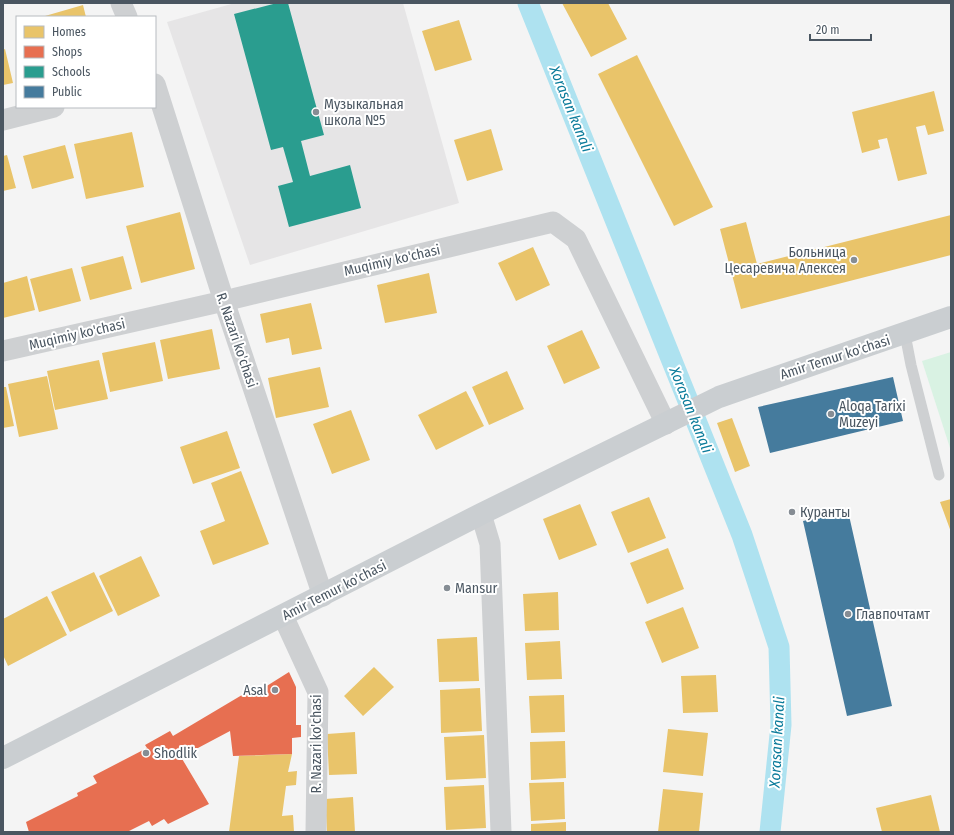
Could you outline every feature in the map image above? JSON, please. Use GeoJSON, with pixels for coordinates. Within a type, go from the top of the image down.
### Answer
{"type":"FeatureCollection","features":[{"type":"Feature","properties":{"kind":"main road","name":"Amir Temur ko'chasi"},"geometry":{"type":"LineString","coordinates":[[3,758],[481,514],[719,397],[951,318]]}},
{"type":"Feature","properties":{"kind":"street"},"geometry":{"type":"LineString","coordinates":[[121,3],[127,16]]}},
{"type":"Feature","properties":{"kind":"street","name":"R. Nazari ko'chasi"},"geometry":{"type":"LineString","coordinates":[[156,87],[224,301],[323,596]]}},
{"type":"Feature","properties":{"kind":"street"},"geometry":{"type":"LineString","coordinates":[[3,120],[50,108]]}},
{"type":"Feature","properties":{"kind":"street","name":"Muqimiy ko'chasi"},"geometry":{"type":"LineString","coordinates":[[3,351],[224,301],[553,222],[576,239],[666,424]]}},
{"type":"Feature","properties":{"kind":"street"},"geometry":{"type":"LineString","coordinates":[[481,514],[490,544],[501,832]]}},
{"type":"Feature","properties":{"kind":"street","name":"R. Nazari ko'chasi"},"geometry":{"type":"LineString","coordinates":[[283,616],[318,692],[316,832]]}},
{"type":"Feature","properties":{"kind":"lane"},"geometry":{"type":"LineString","coordinates":[[905,334],[911,365],[939,475]]}},
{"type":"Feature","properties":{"kind":"shaded area","name":"Музыкальная школа №5"},"geometry":{"type":"Polygon","coordinates":[[[235,3],[403,3],[459,203],[250,265],[167,22],[235,3]]]}},
{"type":"Feature","properties":{"kind":"green space"},"geometry":{"type":"Polygon","coordinates":[[[951,352],[951,451],[922,361],[951,352]]]}},
{"type":"Feature","properties":{"kind":"building: Homes"},"geometry":{"type":"Polygon","coordinates":[[[562,3],[608,3],[627,39],[591,57],[562,3]]]}},
{"type":"Feature","properties":{"kind":"building: Homes"},"geometry":{"type":"Polygon","coordinates":[[[83,5],[86,16],[45,16],[83,5]]]}},
{"type":"Feature","properties":{"kind":"building: Homes"},"geometry":{"type":"Polygon","coordinates":[[[459,20],[472,60],[435,71],[422,31],[459,20]]]}},
{"type":"Feature","properties":{"kind":"building: Homes"},"geometry":{"type":"Polygon","coordinates":[[[5,49],[13,83],[3,85],[3,50],[5,49]]]}},
{"type":"Feature","properties":{"kind":"building: Homes"},"geometry":{"type":"Polygon","coordinates":[[[637,55],[713,207],[674,226],[598,74],[637,55]]]}},
{"type":"Feature","properties":{"kind":"building: Homes"},"geometry":{"type":"Polygon","coordinates":[[[934,91],[944,131],[928,135],[925,125],[916,127],[927,174],[898,181],[887,138],[878,140],[880,148],[862,153],[852,112],[934,91]]]}},
{"type":"Feature","properties":{"kind":"building: Homes"},"geometry":{"type":"Polygon","coordinates":[[[491,129],[503,170],[467,181],[454,140],[491,129]]]}},
{"type":"Feature","properties":{"kind":"building: Homes"},"geometry":{"type":"Polygon","coordinates":[[[132,132],[144,187],[86,199],[74,144],[132,132]]]}},
{"type":"Feature","properties":{"kind":"building: Homes"},"geometry":{"type":"Polygon","coordinates":[[[65,145],[74,178],[32,189],[23,156],[65,145]]]}},
{"type":"Feature","properties":{"kind":"building: Homes"},"geometry":{"type":"Polygon","coordinates":[[[7,155],[16,188],[3,191],[3,156],[7,155]]]}},
{"type":"Feature","properties":{"kind":"building: Homes"},"geometry":{"type":"Polygon","coordinates":[[[180,212],[195,269],[141,283],[126,226],[180,212]]]}},
{"type":"Feature","properties":{"kind":"building: Homes","name":"Больница Цесаревича Алексея"},"geometry":{"type":"Polygon","coordinates":[[[951,215],[951,255],[741,309],[720,229],[746,222],[757,264],[951,215]]]}},
{"type":"Feature","properties":{"kind":"building: Homes"},"geometry":{"type":"Polygon","coordinates":[[[533,247],[550,285],[516,301],[498,263],[533,247]]]}},
{"type":"Feature","properties":{"kind":"building: Homes"},"geometry":{"type":"Polygon","coordinates":[[[123,256],[132,289],[90,300],[81,267],[123,256]]]}},
{"type":"Feature","properties":{"kind":"building: Homes"},"geometry":{"type":"Polygon","coordinates":[[[72,268],[81,301],[39,312],[30,279],[72,268]]]}},
{"type":"Feature","properties":{"kind":"building: Homes"},"geometry":{"type":"Polygon","coordinates":[[[429,273],[437,313],[385,323],[377,285],[429,273]]]}},
{"type":"Feature","properties":{"kind":"building: Homes"},"geometry":{"type":"Polygon","coordinates":[[[27,276],[35,310],[3,318],[3,283],[27,276]]]}},
{"type":"Feature","properties":{"kind":"building: Homes"},"geometry":{"type":"Polygon","coordinates":[[[311,303],[322,349],[292,355],[289,338],[266,343],[260,314],[311,303]]]}},
{"type":"Feature","properties":{"kind":"building: Homes"},"geometry":{"type":"Polygon","coordinates":[[[212,329],[220,369],[168,379],[160,340],[212,329]]]}},
{"type":"Feature","properties":{"kind":"building: Homes"},"geometry":{"type":"Polygon","coordinates":[[[582,330],[600,368],[564,384],[547,346],[582,330]]]}},
{"type":"Feature","properties":{"kind":"building: Homes"},"geometry":{"type":"Polygon","coordinates":[[[155,342],[163,381],[110,392],[102,353],[155,342]]]}},
{"type":"Feature","properties":{"kind":"building: Homes"},"geometry":{"type":"Polygon","coordinates":[[[99,360],[108,399],[55,410],[47,371],[99,360]]]}},
{"type":"Feature","properties":{"kind":"building: Homes"},"geometry":{"type":"Polygon","coordinates":[[[320,367],[329,407],[276,418],[268,378],[320,367]]]}},
{"type":"Feature","properties":{"kind":"building: Homes"},"geometry":{"type":"Polygon","coordinates":[[[507,371],[524,409],[489,425],[472,387],[507,371]]]}},
{"type":"Feature","properties":{"kind":"building: Homes"},"geometry":{"type":"Polygon","coordinates":[[[47,376],[58,429],[19,437],[8,384],[47,376]]]}},
{"type":"Feature","properties":{"kind":"building: Homes"},"geometry":{"type":"Polygon","coordinates":[[[3,387],[6,387],[14,426],[3,428],[3,387]]]}},
{"type":"Feature","properties":{"kind":"building: Homes"},"geometry":{"type":"Polygon","coordinates":[[[466,391],[484,426],[436,450],[418,415],[466,391]]]}},
{"type":"Feature","properties":{"kind":"building: Homes"},"geometry":{"type":"Polygon","coordinates":[[[351,410],[370,460],[332,474],[313,424],[351,410]]]}},
{"type":"Feature","properties":{"kind":"building: Homes"},"geometry":{"type":"Polygon","coordinates":[[[732,418],[750,466],[735,472],[717,423],[732,418]]]}},
{"type":"Feature","properties":{"kind":"building: Homes"},"geometry":{"type":"Polygon","coordinates":[[[227,431],[240,468],[193,484],[180,447],[227,431]]]}},
{"type":"Feature","properties":{"kind":"building: Homes"},"geometry":{"type":"Polygon","coordinates":[[[241,471],[269,544],[213,565],[200,531],[225,521],[211,483],[241,471]]]}},
{"type":"Feature","properties":{"kind":"building: Homes"},"geometry":{"type":"Polygon","coordinates":[[[649,497],[666,538],[628,553],[611,512],[649,497]]]}},
{"type":"Feature","properties":{"kind":"building: Homes"},"geometry":{"type":"Polygon","coordinates":[[[951,499],[951,532],[940,502],[951,499]]]}},
{"type":"Feature","properties":{"kind":"building: Homes"},"geometry":{"type":"Polygon","coordinates":[[[580,504],[597,545],[559,560],[543,519],[580,504]]]}},
{"type":"Feature","properties":{"kind":"building: Homes"},"geometry":{"type":"Polygon","coordinates":[[[668,548],[684,589],[647,604],[630,563],[668,548]]]}},
{"type":"Feature","properties":{"kind":"building: Homes"},"geometry":{"type":"Polygon","coordinates":[[[141,556],[160,596],[118,616],[99,576],[141,556]]]}},
{"type":"Feature","properties":{"kind":"building: Homes"},"geometry":{"type":"Polygon","coordinates":[[[94,572],[113,611],[70,632],[51,592],[94,572]]]}},
{"type":"Feature","properties":{"kind":"building: Homes"},"geometry":{"type":"Polygon","coordinates":[[[558,592],[559,630],[525,631],[523,594],[558,592]]]}},
{"type":"Feature","properties":{"kind":"building: Homes"},"geometry":{"type":"Polygon","coordinates":[[[47,596],[67,635],[8,666],[3,655],[3,619],[47,596]]]}},
{"type":"Feature","properties":{"kind":"building: Homes"},"geometry":{"type":"Polygon","coordinates":[[[683,607],[699,648],[662,663],[645,622],[683,607]]]}},
{"type":"Feature","properties":{"kind":"building: Homes"},"geometry":{"type":"Polygon","coordinates":[[[477,637],[479,681],[439,682],[437,639],[477,637]]]}},
{"type":"Feature","properties":{"kind":"building: Homes"},"geometry":{"type":"Polygon","coordinates":[[[560,641],[562,679],[527,680],[525,643],[560,641]]]}},
{"type":"Feature","properties":{"kind":"building: Homes"},"geometry":{"type":"Polygon","coordinates":[[[374,667],[394,687],[363,716],[344,696],[374,667]]]}},
{"type":"Feature","properties":{"kind":"building: Homes"},"geometry":{"type":"Polygon","coordinates":[[[716,675],[718,712],[683,713],[681,676],[716,675]]]}},
{"type":"Feature","properties":{"kind":"building: Homes"},"geometry":{"type":"Polygon","coordinates":[[[480,688],[482,731],[441,733],[440,690],[480,688]]]}},
{"type":"Feature","properties":{"kind":"building: Homes"},"geometry":{"type":"Polygon","coordinates":[[[564,695],[565,732],[531,733],[529,696],[564,695]]]}},
{"type":"Feature","properties":{"kind":"building: Homes"},"geometry":{"type":"Polygon","coordinates":[[[668,729],[708,733],[703,776],[663,772],[668,729]]]}},
{"type":"Feature","properties":{"kind":"building: Homes"},"geometry":{"type":"Polygon","coordinates":[[[355,732],[357,774],[329,775],[327,734],[355,732]]]}},
{"type":"Feature","properties":{"kind":"building: Homes"},"geometry":{"type":"Polygon","coordinates":[[[484,735],[486,778],[446,780],[444,737],[484,735]]]}},
{"type":"Feature","properties":{"kind":"building: Homes"},"geometry":{"type":"Polygon","coordinates":[[[565,741],[566,778],[531,780],[530,742],[565,741]]]}},
{"type":"Feature","properties":{"kind":"building: Homes"},"geometry":{"type":"Polygon","coordinates":[[[292,754],[288,772],[297,771],[296,785],[286,786],[282,816],[293,815],[294,832],[229,832],[239,756],[292,754]]]}},
{"type":"Feature","properties":{"kind":"building: Homes"},"geometry":{"type":"Polygon","coordinates":[[[564,782],[565,819],[531,821],[529,783],[564,782]]]}},
{"type":"Feature","properties":{"kind":"building: Homes"},"geometry":{"type":"Polygon","coordinates":[[[484,785],[486,828],[446,830],[444,787],[484,785]]]}},
{"type":"Feature","properties":{"kind":"building: Homes"},"geometry":{"type":"Polygon","coordinates":[[[663,789],[703,793],[699,832],[658,832],[663,789]]]}},
{"type":"Feature","properties":{"kind":"building: Homes"},"geometry":{"type":"Polygon","coordinates":[[[931,795],[940,832],[882,832],[876,808],[931,795]]]}},
{"type":"Feature","properties":{"kind":"building: Homes"},"geometry":{"type":"Polygon","coordinates":[[[353,797],[355,832],[327,832],[325,799],[353,797]]]}},
{"type":"Feature","properties":{"kind":"building: Homes"},"geometry":{"type":"Polygon","coordinates":[[[566,822],[566,832],[531,832],[531,824],[566,822]]]}},
{"type":"Feature","properties":{"kind":"building: Shops"},"geometry":{"type":"Polygon","coordinates":[[[289,672],[296,687],[296,725],[301,725],[301,737],[292,738],[292,754],[233,756],[230,731],[181,757],[209,804],[168,824],[164,819],[152,826],[149,821],[127,832],[29,832],[26,822],[78,796],[77,793],[97,783],[93,776],[147,748],[145,745],[170,731],[173,736],[247,692],[249,697],[289,672]]]}},
{"type":"Feature","properties":{"kind":"building: Schools"},"geometry":{"type":"Polygon","coordinates":[[[277,3],[288,3],[324,135],[301,141],[310,176],[350,165],[361,208],[289,227],[278,186],[293,182],[283,147],[271,150],[234,14],[277,3]]]}},
{"type":"Feature","properties":{"kind":"building: Public","name":"Aloqa Tarixi Muzeyi"},"geometry":{"type":"Polygon","coordinates":[[[893,377],[903,421],[770,453],[758,407],[893,377]]]}},
{"type":"Feature","properties":{"kind":"building: Public","name":"Главпочтамт"},"geometry":{"type":"Polygon","coordinates":[[[848,511],[892,706],[847,716],[803,521],[848,511]]]}},
{"type":"Feature","properties":{"kind":"waterway","name":"Xorasan kanali"},"geometry":{"type":"LineString","coordinates":[[528,3],[742,535],[779,647],[781,725],[770,832]]}},
{"type":"Feature","properties":{"kind":"place","name":"Музыкальная школа №5"},"geometry":{"type":"Point","coordinates":[316,112]}},
{"type":"Feature","properties":{"kind":"place","name":"Больница Цесаревича Алексея"},"geometry":{"type":"Point","coordinates":[854,260]}},
{"type":"Feature","properties":{"kind":"place","name":"Aloqa Tarixi Muzeyi"},"geometry":{"type":"Point","coordinates":[831,414]}},
{"type":"Feature","properties":{"kind":"place","name":"Куранты"},"geometry":{"type":"Point","coordinates":[792,512]}},
{"type":"Feature","properties":{"kind":"place","name":"Mansur"},"geometry":{"type":"Point","coordinates":[447,588]}},
{"type":"Feature","properties":{"kind":"place","name":"Главпочтамт"},"geometry":{"type":"Point","coordinates":[848,614]}},
{"type":"Feature","properties":{"kind":"place","name":"Asal"},"geometry":{"type":"Point","coordinates":[275,690]}},
{"type":"Feature","properties":{"kind":"place","name":"Shodlik"},"geometry":{"type":"Point","coordinates":[146,753]}}]}
